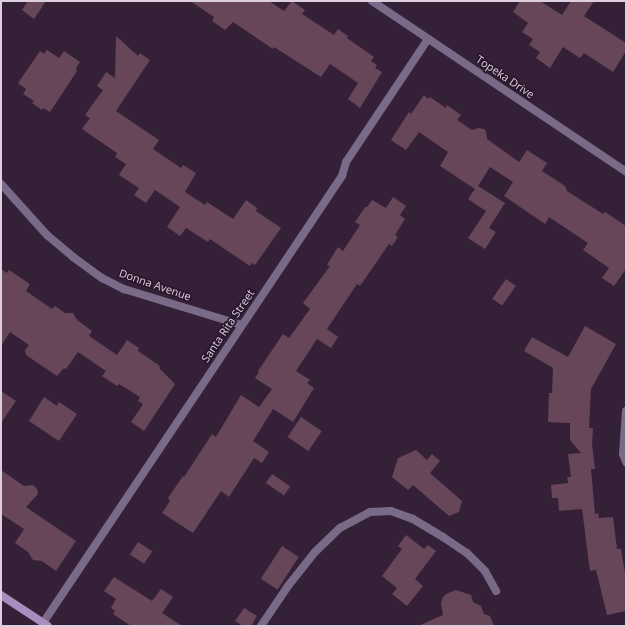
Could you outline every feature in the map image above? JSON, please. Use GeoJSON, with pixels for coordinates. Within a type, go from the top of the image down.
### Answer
{"type":"FeatureCollection","features":[{"type":"Feature","properties":{"kind":"main road"},"geometry":{"type":"LineString","coordinates":[[1,595],[45,624]]}},
{"type":"Feature","properties":{"kind":"street","name":"Topeka Drive"},"geometry":{"type":"LineString","coordinates":[[372,1],[626,172]]}},
{"type":"Feature","properties":{"kind":"street","name":"Santa Rita Street"},"geometry":{"type":"LineString","coordinates":[[45,624],[342,176],[346,162],[428,39]]}},
{"type":"Feature","properties":{"kind":"street","name":"Donna Avenue"},"geometry":{"type":"LineString","coordinates":[[1,184],[47,235],[73,257],[102,278],[124,289],[242,325]]}},
{"type":"Feature","properties":{"kind":"street"},"geometry":{"type":"LineString","coordinates":[[626,411],[623,454],[626,462]]}},
{"type":"Feature","properties":{"kind":"street"},"geometry":{"type":"LineString","coordinates":[[261,626],[288,586],[315,552],[340,528],[370,512],[391,511],[412,519],[443,537],[467,553],[485,571],[496,591]]}},
{"type":"Feature","properties":{"kind":"building"},"geometry":{"type":"Polygon","coordinates":[[[28,1],[46,1],[34,19],[22,10],[28,1]]]}},
{"type":"Feature","properties":{"kind":"building"},"geometry":{"type":"Polygon","coordinates":[[[190,1],[269,1],[284,11],[292,1],[305,10],[302,14],[334,35],[338,29],[348,36],[347,38],[374,57],[371,61],[377,65],[375,68],[382,72],[360,108],[348,99],[358,83],[330,64],[321,77],[274,47],[273,49],[233,22],[225,30],[212,21],[214,17],[190,1]]]}},
{"type":"Feature","properties":{"kind":"building"},"geometry":{"type":"Polygon","coordinates":[[[520,1],[540,1],[562,15],[571,1],[594,1],[584,16],[626,43],[626,51],[613,72],[584,53],[580,58],[563,47],[550,68],[536,58],[540,52],[529,45],[533,39],[522,32],[528,23],[513,12],[520,1]]]}},
{"type":"Feature","properties":{"kind":"building"},"geometry":{"type":"Polygon","coordinates":[[[116,36],[138,56],[140,53],[150,60],[116,111],[159,140],[153,149],[181,168],[183,165],[196,173],[185,192],[205,205],[207,202],[233,219],[246,200],[257,208],[256,211],[281,228],[255,265],[252,263],[250,266],[210,239],[208,242],[186,228],[180,236],[167,227],[180,207],[155,190],[146,203],[134,195],[139,188],[119,175],[126,164],[115,157],[117,153],[82,129],[90,118],[85,115],[103,90],[97,86],[106,72],[115,78],[116,36]]]}},
{"type":"Feature","properties":{"kind":"building"},"geometry":{"type":"Polygon","coordinates":[[[47,50],[59,58],[64,51],[80,62],[76,68],[77,71],[50,112],[43,108],[42,110],[32,103],[34,101],[23,94],[26,89],[18,83],[40,51],[44,54],[47,50]]]}},
{"type":"Feature","properties":{"kind":"building"},"geometry":{"type":"Polygon","coordinates":[[[424,95],[428,99],[430,97],[446,108],[447,105],[461,115],[457,120],[472,130],[479,128],[484,129],[486,131],[487,139],[519,162],[527,150],[547,163],[542,171],[565,186],[567,191],[603,214],[605,212],[626,226],[626,269],[614,286],[602,278],[609,268],[583,250],[588,243],[549,217],[545,224],[504,196],[513,182],[490,167],[478,186],[505,203],[489,228],[496,232],[485,249],[468,238],[486,211],[468,199],[475,189],[440,166],[448,152],[419,132],[406,150],[391,140],[409,112],[411,114],[424,95]]]}},
{"type":"Feature","properties":{"kind":"building"},"geometry":{"type":"Polygon","coordinates":[[[393,197],[406,206],[400,215],[405,219],[395,235],[398,237],[392,246],[389,244],[360,286],[357,284],[327,329],[338,337],[331,348],[317,339],[296,371],[310,380],[307,383],[314,388],[293,422],[273,409],[253,441],[269,452],[262,463],[254,458],[229,497],[221,491],[193,533],[162,513],[170,501],[168,498],[183,476],[184,477],[212,434],[216,437],[241,395],[259,407],[272,389],[255,378],[259,372],[258,371],[283,334],[289,338],[310,309],[303,303],[330,266],[327,265],[338,247],[343,251],[360,225],[355,222],[365,207],[367,207],[372,200],[386,208],[393,197]]]}},
{"type":"Feature","properties":{"kind":"building"},"geometry":{"type":"Polygon","coordinates":[[[1,269],[7,273],[9,270],[30,284],[26,291],[52,309],[55,306],[65,313],[73,313],[77,320],[92,331],[89,336],[117,355],[127,340],[139,348],[138,351],[160,366],[159,368],[175,384],[144,431],[131,422],[143,404],[138,401],[140,397],[119,384],[117,386],[102,376],[106,371],[78,352],[66,369],[64,368],[57,376],[26,355],[25,350],[29,345],[10,332],[1,346],[1,269]]]}},
{"type":"Feature","properties":{"kind":"building"},"geometry":{"type":"Polygon","coordinates":[[[506,279],[516,286],[502,306],[492,299],[506,279]]]}},
{"type":"Feature","properties":{"kind":"building"},"geometry":{"type":"Polygon","coordinates":[[[585,326],[616,344],[591,389],[589,428],[593,428],[592,444],[595,469],[591,469],[595,514],[598,513],[599,518],[613,517],[617,549],[621,549],[626,579],[626,611],[607,615],[596,570],[590,571],[582,509],[559,511],[558,498],[552,498],[551,485],[568,483],[567,477],[571,477],[568,454],[581,453],[570,440],[570,423],[548,422],[549,393],[552,393],[553,368],[524,351],[532,337],[568,357],[585,326]]]}},
{"type":"Feature","properties":{"kind":"building"},"geometry":{"type":"Polygon","coordinates":[[[1,391],[16,401],[1,423],[1,391]]]}},
{"type":"Feature","properties":{"kind":"building"},"geometry":{"type":"Polygon","coordinates":[[[44,397],[57,406],[59,402],[77,414],[59,441],[29,421],[44,397]]]}},
{"type":"Feature","properties":{"kind":"building"},"geometry":{"type":"Polygon","coordinates":[[[301,417],[322,431],[308,451],[288,437],[301,417]]]}},
{"type":"Feature","properties":{"kind":"building"},"geometry":{"type":"Polygon","coordinates":[[[416,450],[427,460],[432,454],[440,461],[430,473],[462,501],[459,512],[449,516],[413,485],[408,490],[392,477],[398,458],[416,450]]]}},
{"type":"Feature","properties":{"kind":"building"},"geometry":{"type":"Polygon","coordinates":[[[1,470],[24,486],[33,485],[37,489],[38,494],[26,507],[76,541],[56,571],[42,561],[33,560],[28,552],[15,543],[24,529],[1,514],[1,470]]]}},
{"type":"Feature","properties":{"kind":"building"},"geometry":{"type":"Polygon","coordinates":[[[272,474],[290,486],[284,495],[266,483],[272,474]]]}},
{"type":"Feature","properties":{"kind":"building"},"geometry":{"type":"Polygon","coordinates":[[[406,535],[424,549],[428,545],[436,551],[415,579],[423,586],[407,606],[392,594],[397,588],[382,576],[402,549],[398,546],[406,535]]]}},
{"type":"Feature","properties":{"kind":"building"},"geometry":{"type":"Polygon","coordinates":[[[138,542],[152,551],[144,564],[130,555],[138,542]]]}},
{"type":"Feature","properties":{"kind":"building"},"geometry":{"type":"Polygon","coordinates":[[[282,546],[299,557],[278,590],[261,579],[282,546]]]}},
{"type":"Feature","properties":{"kind":"building"},"geometry":{"type":"Polygon","coordinates":[[[114,577],[152,601],[161,589],[173,597],[162,613],[182,626],[131,626],[113,614],[115,611],[111,608],[116,599],[104,591],[114,577]]]}},
{"type":"Feature","properties":{"kind":"building"},"geometry":{"type":"Polygon","coordinates":[[[456,590],[471,595],[473,602],[481,606],[484,614],[490,616],[494,626],[418,626],[443,615],[441,603],[443,597],[446,594],[456,590]]]}},
{"type":"Feature","properties":{"kind":"building"},"geometry":{"type":"Polygon","coordinates":[[[244,608],[257,616],[251,626],[243,626],[235,621],[244,608]]]}}]}
